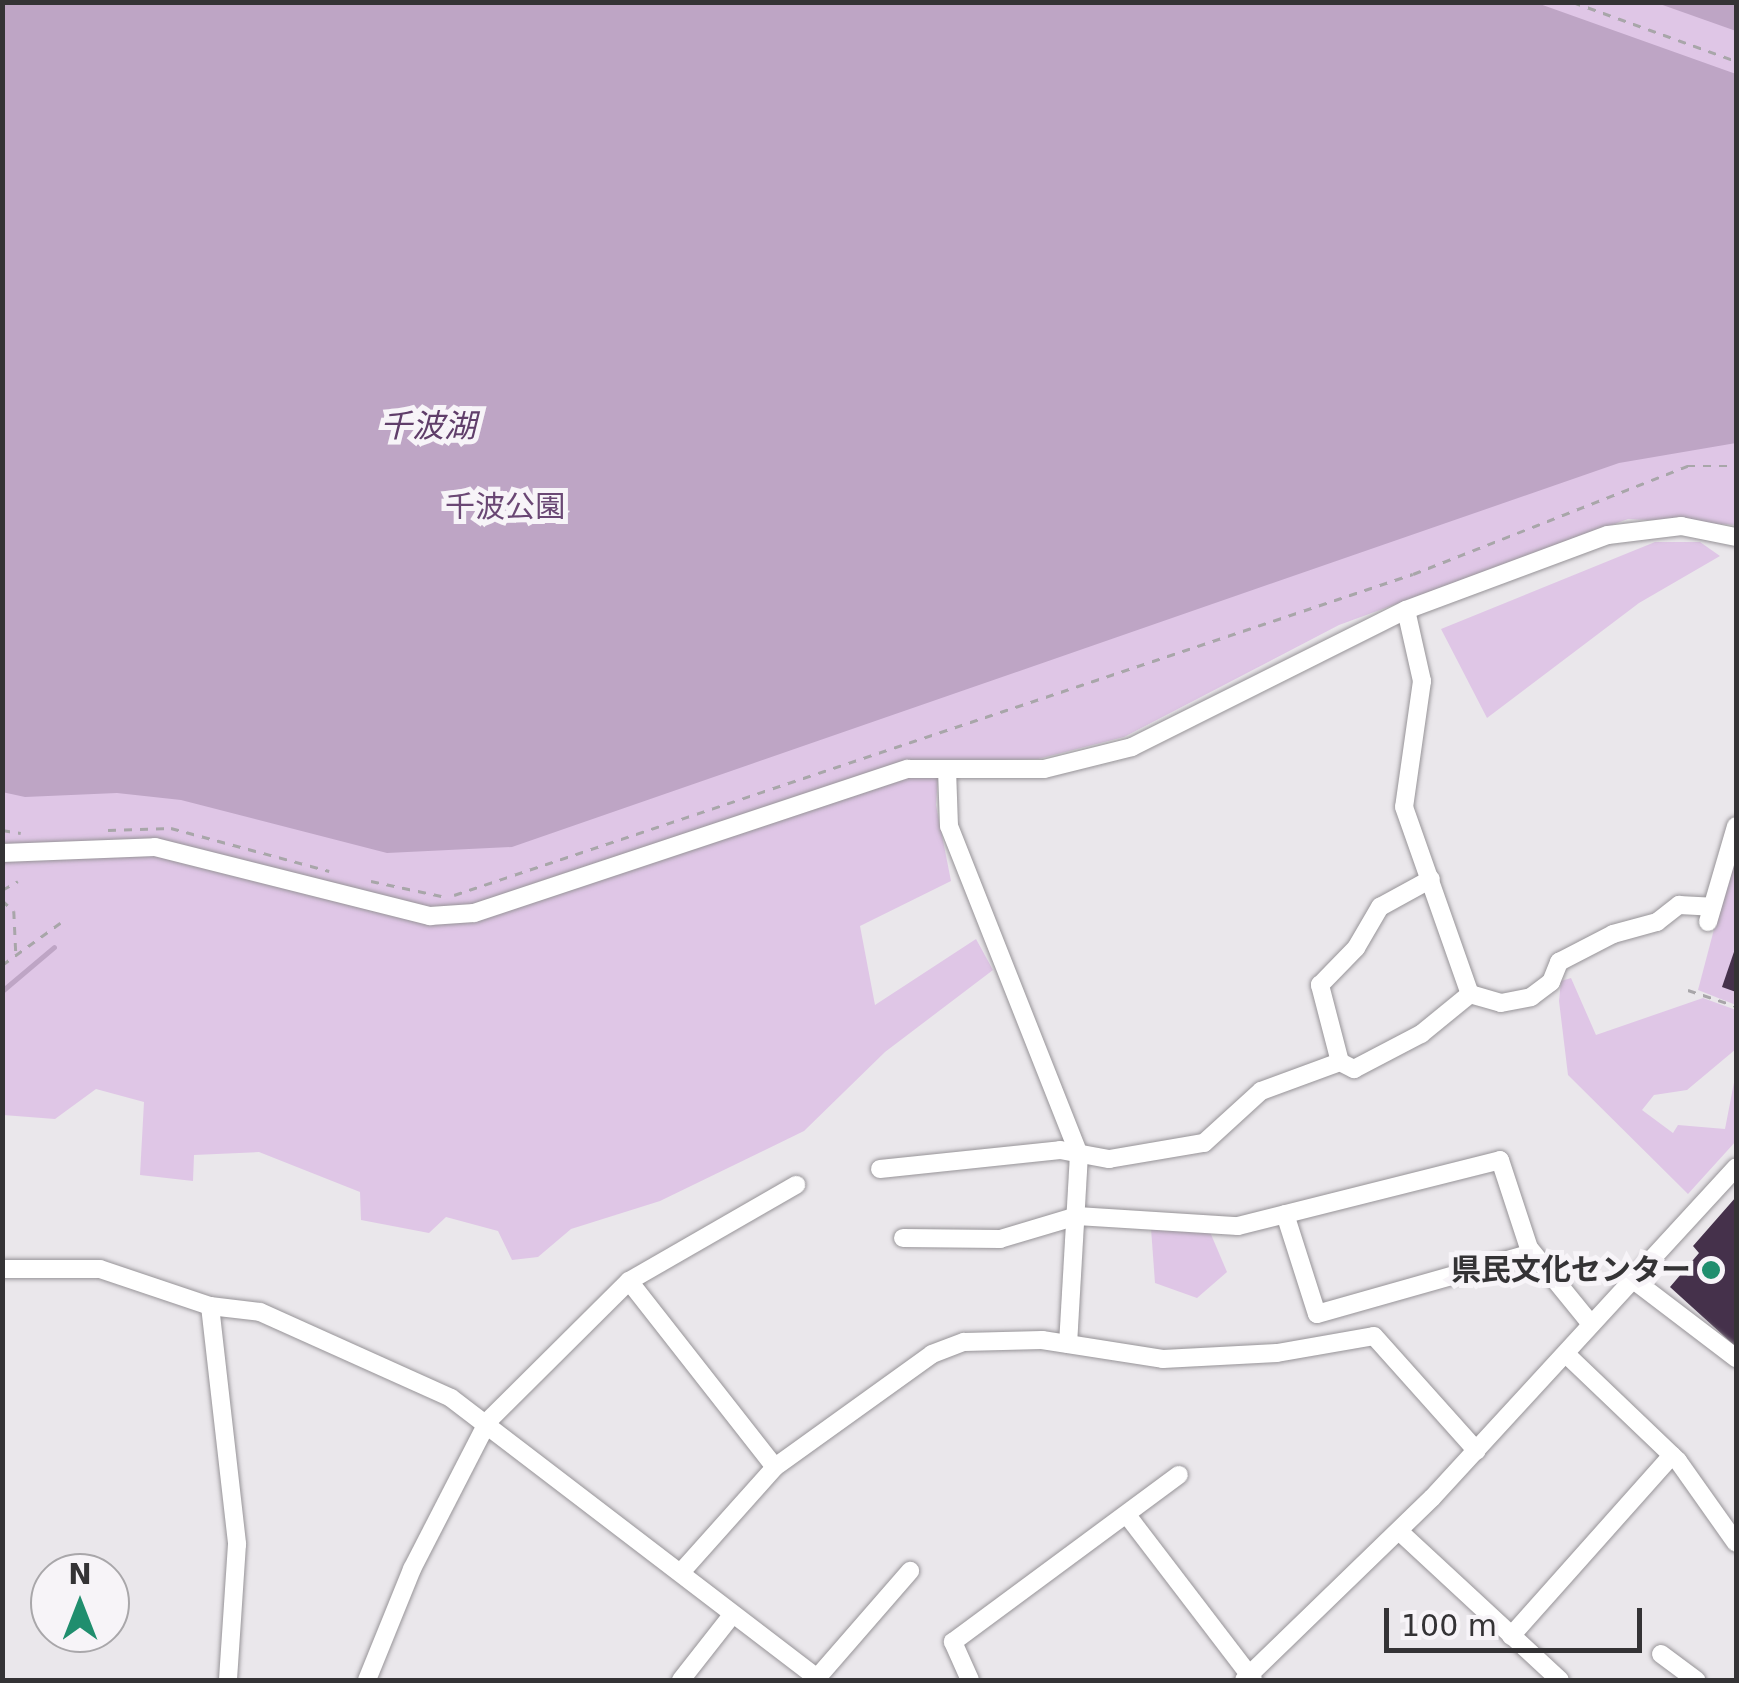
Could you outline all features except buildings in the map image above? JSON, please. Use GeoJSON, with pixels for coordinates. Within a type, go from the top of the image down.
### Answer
{"type":"FeatureCollection","features":[{"type":"Feature","properties":{"kind":"street"},"geometry":{"type":"LineString","coordinates":[[2,853],[155,847],[364,902],[455,916],[908,769],[1044,769],[1132,747],[1406,610],[1608,535],[1681,526],[1736,536]]}},
{"type":"Feature","properties":{"kind":"street"},"geometry":{"type":"LineString","coordinates":[[1406,610],[1422,681],[1404,807],[1470,994]]}},
{"type":"Feature","properties":{"kind":"street"},"geometry":{"type":"LineString","coordinates":[[947,770],[948,826],[1079,1154],[1068,1344]]}},
{"type":"Feature","properties":{"kind":"street"},"geometry":{"type":"LineString","coordinates":[[880,1169],[1079,1154],[1109,1159],[1204,1143],[1261,1090],[1340,1062],[1354,1069],[1421,1034],[1470,994],[1517,1002],[1551,982],[1559,962],[1613,934],[1657,922],[1679,904],[1710,915],[1736,826]]}},
{"type":"Feature","properties":{"kind":"street"},"geometry":{"type":"LineString","coordinates":[[1340,1062],[1320,985],[1356,948],[1380,907],[1430,879]]}},
{"type":"Feature","properties":{"kind":"street"},"geometry":{"type":"LineString","coordinates":[[904,1238],[1000,1238],[1077,1216],[1238,1226],[1500,1160],[1532,1253],[1592,1324]]}},
{"type":"Feature","properties":{"kind":"street"},"geometry":{"type":"LineString","coordinates":[[1127,1515],[1248,1679],[1400,1532],[1736,1168]]}},
{"type":"Feature","properties":{"kind":"street"},"geometry":{"type":"LineString","coordinates":[[367,1680],[412,1569],[488,1421],[629,1280],[796,1185]]}},
{"type":"Feature","properties":{"kind":"street"},"geometry":{"type":"LineString","coordinates":[[1285,1214],[1317,1314],[1532,1253]]}},
{"type":"Feature","properties":{"kind":"street"},"geometry":{"type":"LineString","coordinates":[[2,1269],[100,1269],[210,1306],[260,1312],[488,1421],[683,1570],[732,1615],[818,1680],[910,1572]]}},
{"type":"Feature","properties":{"kind":"street"},"geometry":{"type":"LineString","coordinates":[[1631,1278],[1736,1358]]}},
{"type":"Feature","properties":{"kind":"street"},"geometry":{"type":"LineString","coordinates":[[629,1280],[775,1468]]}},
{"type":"Feature","properties":{"kind":"street"},"geometry":{"type":"LineString","coordinates":[[210,1306],[236,1544],[228,1680]]}},
{"type":"Feature","properties":{"kind":"street"},"geometry":{"type":"LineString","coordinates":[[683,1570],[775,1468],[932,1354],[964,1342],[1068,1344],[1163,1359],[1277,1353],[1374,1336],[1476,1451]]}},
{"type":"Feature","properties":{"kind":"street"},"geometry":{"type":"LineString","coordinates":[[1566,1354],[1672,1455],[1736,1543]]}},
{"type":"Feature","properties":{"kind":"street"},"geometry":{"type":"LineString","coordinates":[[1511,1636],[1672,1455]]}},
{"type":"Feature","properties":{"kind":"street"},"geometry":{"type":"LineString","coordinates":[[970,1680],[953,1642],[1179,1475]]}},
{"type":"Feature","properties":{"kind":"street"},"geometry":{"type":"LineString","coordinates":[[1400,1532],[1560,1680]]}},
{"type":"Feature","properties":{"kind":"street"},"geometry":{"type":"LineString","coordinates":[[681,1680],[732,1615]]}},
{"type":"Feature","properties":{"kind":"street"},"geometry":{"type":"LineString","coordinates":[[1661,1654],[1696,1680]]}},
{"type":"Feature","properties":{"kind":"path"},"geometry":{"type":"LineString","coordinates":[[1573,2],[1736,60]]}},
{"type":"Feature","properties":{"kind":"path"},"geometry":{"type":"LineString","coordinates":[[358,879],[444,896],[472,893],[1414,574],[1687,466],[1736,466]]}},
{"type":"Feature","properties":{"kind":"path"},"geometry":{"type":"LineString","coordinates":[[92,832],[171,828],[339,874]]}},
{"type":"Feature","properties":{"kind":"path"},"geometry":{"type":"LineString","coordinates":[[2,830],[29,834]]}},
{"type":"Feature","properties":{"kind":"path"},"geometry":{"type":"LineString","coordinates":[[2,890],[18,881]]}},
{"type":"Feature","properties":{"kind":"path"},"geometry":{"type":"LineString","coordinates":[[2,900],[14,910],[16,955]]}},
{"type":"Feature","properties":{"kind":"path"},"geometry":{"type":"LineString","coordinates":[[2,965],[60,922]]}},
{"type":"Feature","properties":{"kind":"path"},"geometry":{"type":"LineString","coordinates":[[1688,990],[1736,1006]]}},
{"type":"Feature","properties":{"kind":"green space","name":"千波湖"},"geometry":{"type":"Polygon","coordinates":[[[2,3],[1736,3],[1736,525],[1628,519],[1339,625],[1124,737],[1038,759],[939,762],[936,805],[951,881],[860,926],[875,1005],[976,939],[993,970],[885,1052],[804,1131],[660,1201],[571,1229],[538,1257],[512,1260],[498,1231],[446,1217],[429,1233],[361,1220],[360,1192],[259,1152],[194,1155],[193,1181],[140,1175],[144,1102],[96,1089],[55,1119],[3,1115],[2,3]]]}},
{"type":"Feature","properties":{"kind":"green space"},"geometry":{"type":"Polygon","coordinates":[[[1655,542],[1700,542],[1720,556],[1639,603],[1487,718],[1441,629],[1655,542]]]}},
{"type":"Feature","properties":{"kind":"green space"},"geometry":{"type":"Polygon","coordinates":[[[1736,846],[1736,1005],[1698,990],[1736,846]]]}},
{"type":"Feature","properties":{"kind":"green space"},"geometry":{"type":"Polygon","coordinates":[[[1571,978],[1596,1035],[1703,998],[1736,1010],[1736,1049],[1687,1090],[1654,1095],[1642,1110],[1673,1133],[1678,1125],[1725,1129],[1736,1072],[1736,1141],[1688,1194],[1568,1075],[1559,1001],[1561,981],[1571,978]]]}},
{"type":"Feature","properties":{"kind":"green space"},"geometry":{"type":"Polygon","coordinates":[[[1151,1228],[1210,1232],[1227,1272],[1197,1298],[1155,1283],[1151,1228]]]}},
{"type":"Feature","properties":{"kind":"water","name":"千波湖"},"geometry":{"type":"Polygon","coordinates":[[[2,3],[1537,3],[1736,74],[1736,443],[1619,463],[512,847],[387,853],[181,800],[117,793],[25,797],[2,792],[2,3]]]}},
{"type":"Feature","properties":{"kind":"water"},"geometry":{"type":"Polygon","coordinates":[[[1657,3],[1736,3],[1736,31],[1657,3]]]}},
{"type":"Feature","properties":{"kind":"waterway"},"geometry":{"type":"LineString","coordinates":[[2,991],[54,947]]}},
{"type":"Feature","properties":{"kind":"place","name":"県民文化センター"},"geometry":{"type":"Point","coordinates":[1711,1270]}},
{"type":"Feature","properties":{"kind":"park label","name":"千波公園"},"geometry":{"type":"Point","coordinates":[505,507]}}]}
